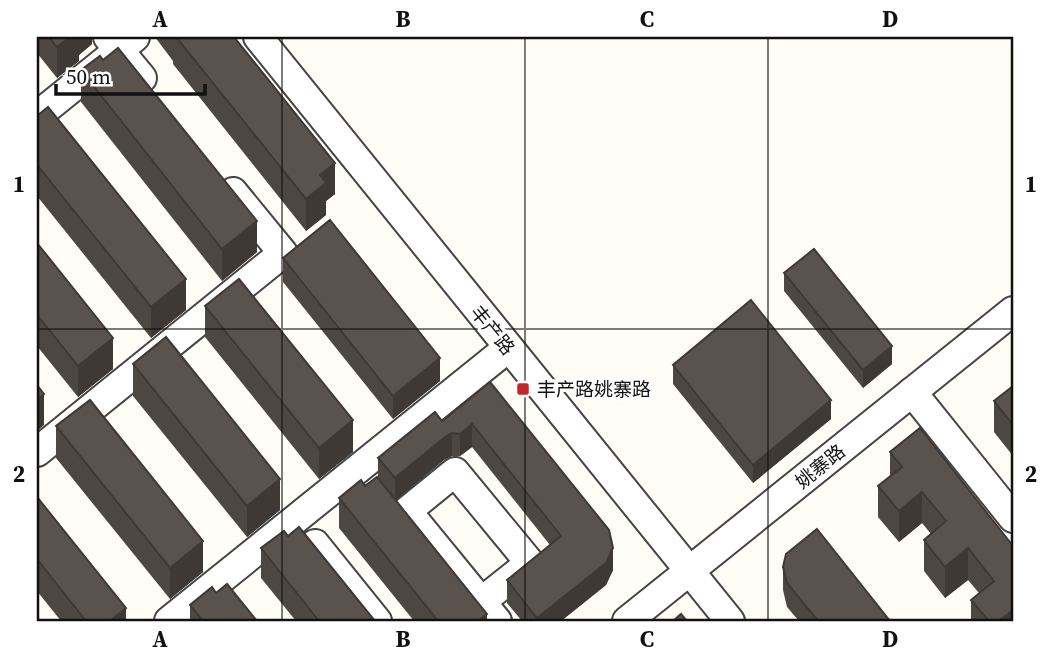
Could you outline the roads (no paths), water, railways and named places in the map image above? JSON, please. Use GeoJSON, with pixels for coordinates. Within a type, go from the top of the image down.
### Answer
{"type":"FeatureCollection","features":[{"type":"Feature","properties":{"kind":"street","name":"丰产路"},"geometry":{"type":"LineString","coordinates":[[258,37],[730,621]]}},
{"type":"Feature","properties":{"kind":"street"},"geometry":{"type":"LineString","coordinates":[[37,116],[121,41],[162,103]]}},
{"type":"Feature","properties":{"kind":"street"},"geometry":{"type":"LineString","coordinates":[[37,452],[283,253],[214,168]]}},
{"type":"Feature","properties":{"kind":"street","name":"姚寨路"},"geometry":{"type":"LineString","coordinates":[[627,621],[1013,311]]}},
{"type":"Feature","properties":{"kind":"street"},"geometry":{"type":"LineString","coordinates":[[169,621],[508,348]]}},
{"type":"Feature","properties":{"kind":"street"},"geometry":{"type":"LineString","coordinates":[[912,392],[1013,518]]}},
{"type":"Feature","properties":{"kind":"street"},"geometry":{"type":"LineString","coordinates":[[455,472],[530,563],[489,612],[407,511],[455,472]]}},
{"type":"Feature","properties":{"kind":"street"},"geometry":{"type":"LineString","coordinates":[[315,544],[377,621]]}},
{"type":"Feature","properties":{"kind":"place","name":"丰产路姚寨路"},"geometry":{"type":"Point","coordinates":[523,389]}}]}
